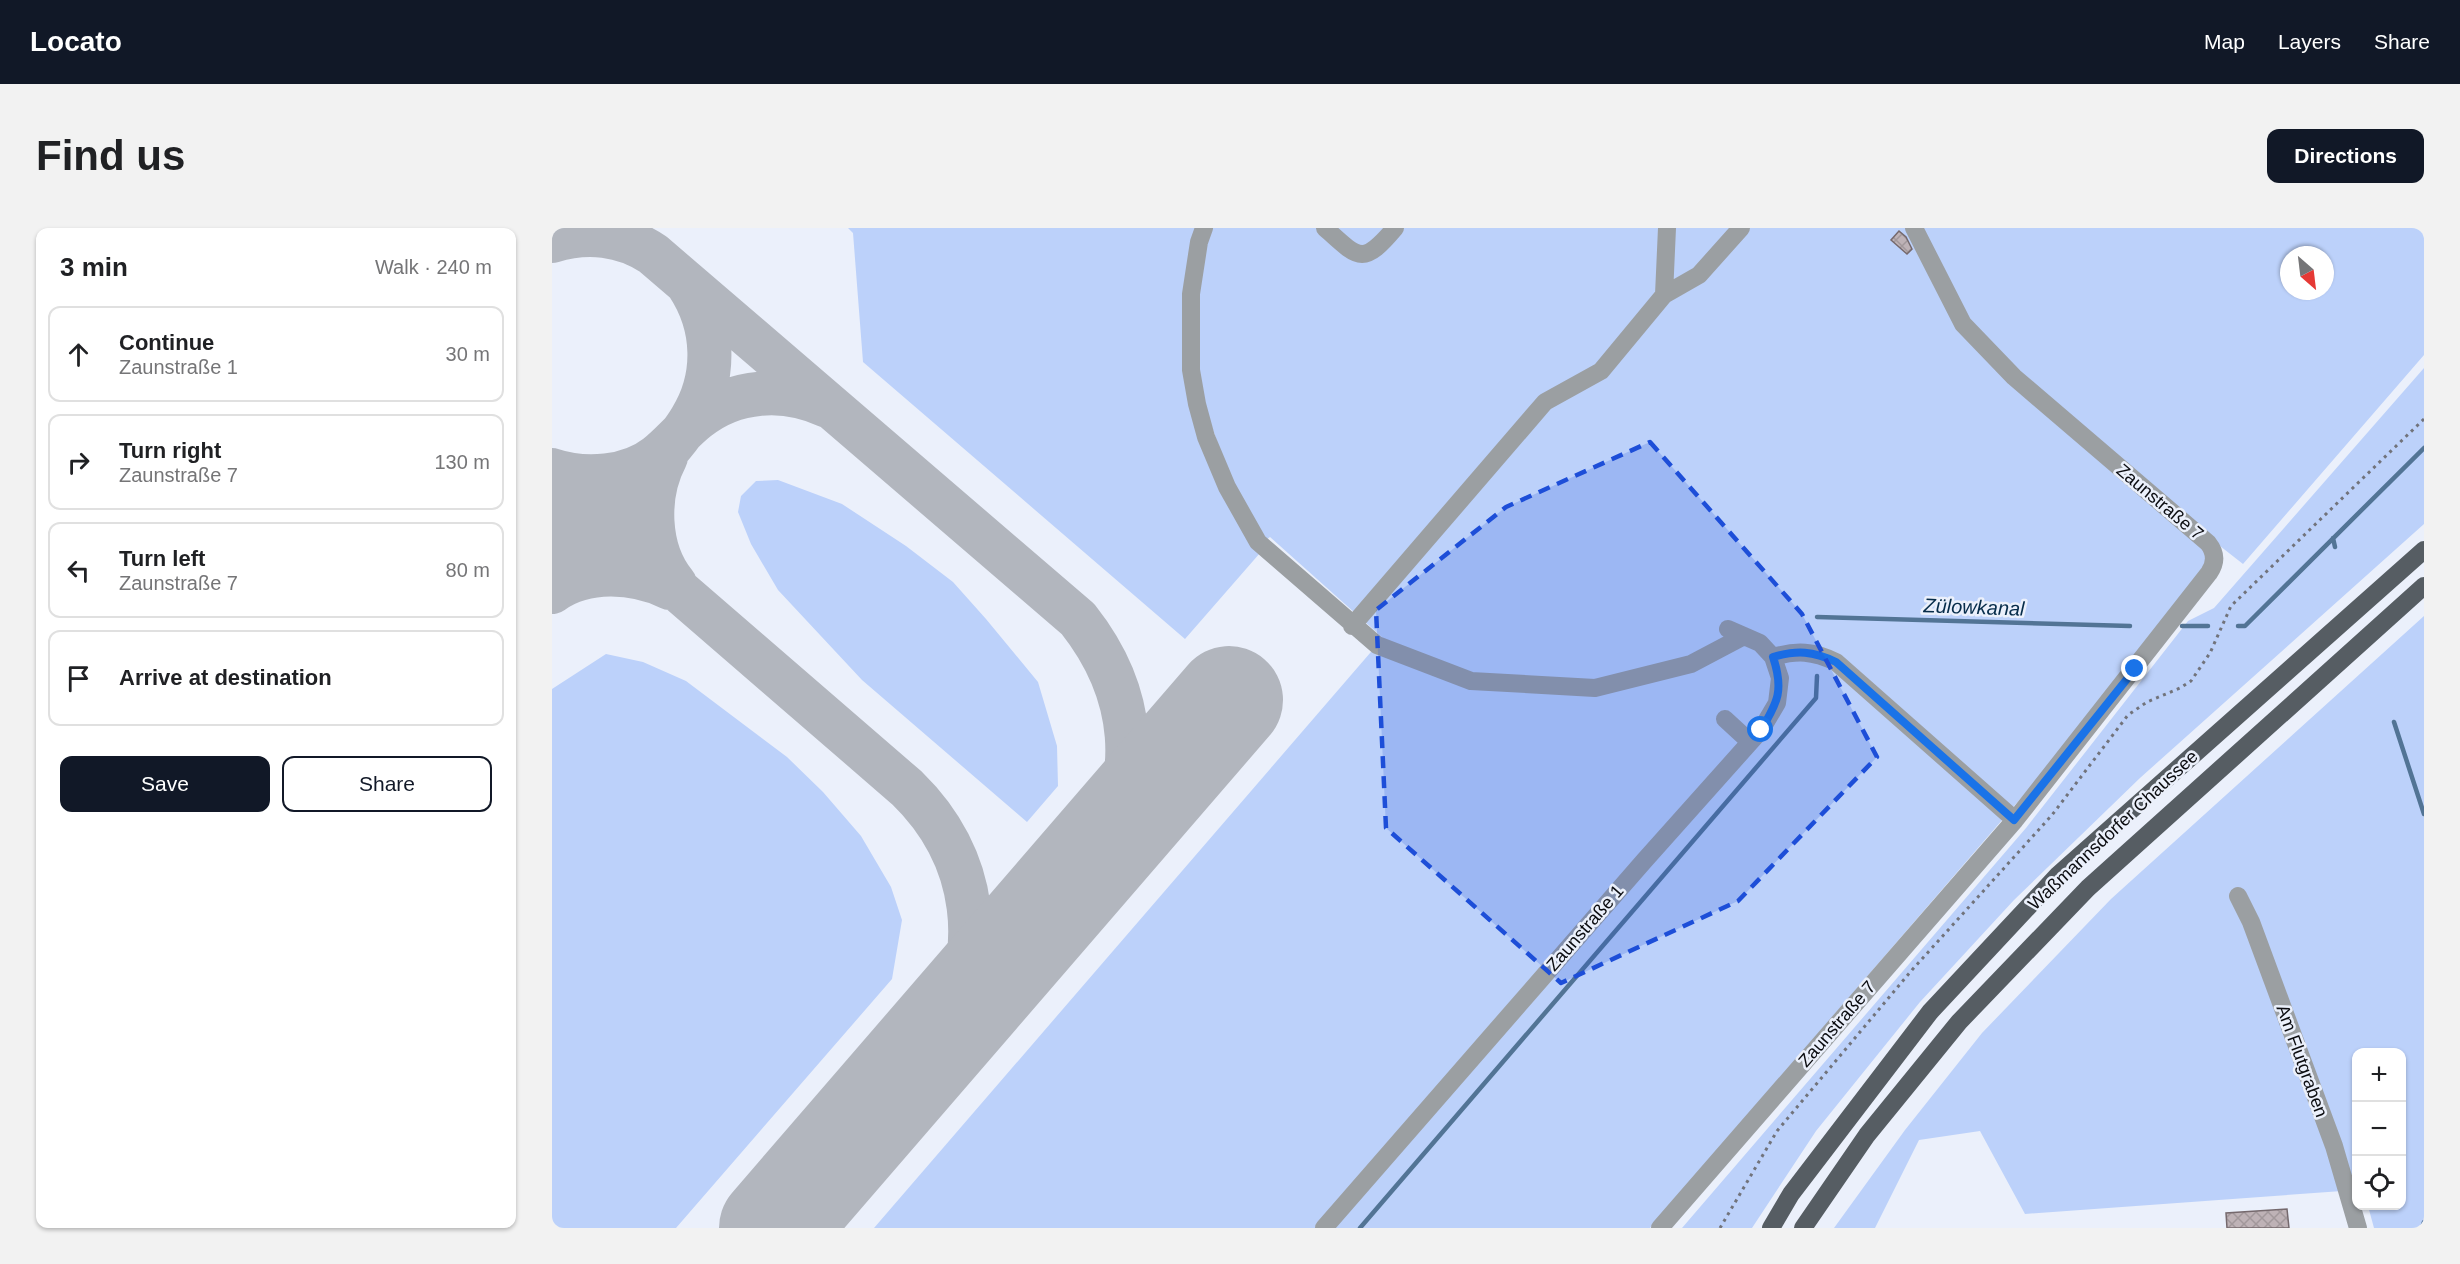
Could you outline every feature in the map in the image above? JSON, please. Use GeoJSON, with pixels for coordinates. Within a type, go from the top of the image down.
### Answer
{"type":"FeatureCollection","features":[{"type":"Feature","properties":{"kind":"main road","name":"Waßmannsdorfer Chaussee"},"geometry":{"type":"LineString","coordinates":[[1771,1228],[1791,1194],[1930,1012],[2058,875],[2424,550]]}},
{"type":"Feature","properties":{"kind":"main road","name":"Waßmannsdorfer Chaussee"},"geometry":{"type":"LineString","coordinates":[[1803,1228],[1867,1135],[1959,1022],[2088,888],[2424,586]]}},
{"type":"Feature","properties":{"kind":"street"},"geometry":{"type":"LineString","coordinates":[[1204,228],[1198,242],[1191,294],[1191,370],[1206,437],[1227,487],[1258,542],[1352,626],[1377,645],[1471,681],[1595,688],[1691,664],[1736,632],[1760,643],[1773,657],[1793,651],[1822,655],[1836,662],[2014,820]]}},
{"type":"Feature","properties":{"kind":"street"},"geometry":{"type":"LineString","coordinates":[[1324,228],[1352,253],[1369,254],[1378,248],[1395,228]]}},
{"type":"Feature","properties":{"kind":"street"},"geometry":{"type":"LineString","coordinates":[[1664,295],[1667,228]]}},
{"type":"Feature","properties":{"kind":"street"},"geometry":{"type":"LineString","coordinates":[[1352,626],[1545,402],[1601,371],[1664,295],[1699,275],[1741,228]]}},
{"type":"Feature","properties":{"kind":"street","name":"Zaunstraße 7"},"geometry":{"type":"LineString","coordinates":[[1660,1228],[2014,820],[2212,568],[2215,556],[2208,543],[2014,377],[1963,324],[1914,228]]}},
{"type":"Feature","properties":{"kind":"street","name":"Zaunstraße 1"},"geometry":{"type":"LineString","coordinates":[[1324,1228],[1761,730],[1777,703],[1780,678],[1773,657]]}},
{"type":"Feature","properties":{"kind":"street"},"geometry":{"type":"LineString","coordinates":[[1725,718],[1750,742]]}},
{"type":"Feature","properties":{"kind":"street","name":"Am Flutgraben"},"geometry":{"type":"LineString","coordinates":[[2238,896],[2251,922],[2330,1135],[2358,1228]]}},
{"type":"Feature","properties":{"kind":"path"},"geometry":{"type":"LineString","coordinates":[[1720,1228],[1777,1131],[1912,970],[2052,815],[2128,715],[2147,702],[2191,681],[2210,653],[2231,606],[2424,419]]}},
{"type":"Feature","properties":{"kind":"highlighted area"},"geometry":{"type":"Polygon","coordinates":[[[1650,442],[1802,614],[1877,757],[1738,901],[1561,983],[1386,828],[1376,610],[1506,507],[1650,442]]]}},
{"type":"Feature","properties":{"kind":"shaded area"},"geometry":{"type":"Polygon","coordinates":[[[848,228],[1195,228],[1184,374],[1260,553],[1185,639],[863,362],[853,233],[848,228]]]}},
{"type":"Feature","properties":{"kind":"shaded area"},"geometry":{"type":"Polygon","coordinates":[[[1210,228],[2424,228],[2424,355],[2243,564],[2220,546],[2040,776],[1650,1228],[874,1228],[1383,638],[1270,537],[1266,540],[1229,476],[1202,398],[1197,356],[1196,298],[1210,228]]]}},
{"type":"Feature","properties":{"kind":"shaded area"},"geometry":{"type":"Polygon","coordinates":[[[2424,368],[2424,524],[2140,778],[2014,900],[1920,1002],[1816,1131],[1752,1228],[1682,1228],[2026,828],[2188,621],[2214,608],[2424,368]]]}},
{"type":"Feature","properties":{"kind":"shaded area"},"geometry":{"type":"Polygon","coordinates":[[[778,480],[842,504],[906,546],[953,582],[1038,682],[1057,746],[1058,786],[1027,822],[862,680],[778,590],[751,544],[738,512],[741,496],[756,481],[778,480]]]}},
{"type":"Feature","properties":{"kind":"shaded area"},"geometry":{"type":"Polygon","coordinates":[[[2424,616],[2424,1228],[2374,1228],[2369,1210],[2406,1210],[2406,1048],[2352,1048],[2352,1190],[2025,1214],[1980,1131],[1919,1140],[1875,1228],[1834,1228],[1905,1130],[1982,1033],[2111,899],[2424,616]]]}},
{"type":"Feature","properties":{"kind":"shaded area"},"geometry":{"type":"Polygon","coordinates":[[[606,654],[643,662],[686,681],[787,757],[823,792],[861,836],[891,887],[902,920],[892,979],[676,1228],[552,1228],[552,689],[606,654]]]}},
{"type":"Feature","properties":{"kind":"building"},"geometry":{"type":"Polygon","coordinates":[[[1899,231],[1906,237],[1912,249],[1907,254],[1891,240],[1899,231]]]}},
{"type":"Feature","properties":{"kind":"building"},"geometry":{"type":"Polygon","coordinates":[[[2287,1209],[2289,1228],[2227,1228],[2226,1213],[2287,1209]]]}},
{"type":"Feature","properties":{"kind":"waterway","name":"Zülowkanal"},"geometry":{"type":"LineString","coordinates":[[2238,626],[2245,626],[2424,448]]}},
{"type":"Feature","properties":{"kind":"waterway","name":"Zülowkanal"},"geometry":{"type":"LineString","coordinates":[[2333,538],[2335,547]]}},
{"type":"Feature","properties":{"kind":"waterway","name":"Zülowkanal"},"geometry":{"type":"LineString","coordinates":[[1817,617],[2130,626]]}},
{"type":"Feature","properties":{"kind":"waterway","name":"Zülowkanal"},"geometry":{"type":"LineString","coordinates":[[2182,626],[2208,626]]}},
{"type":"Feature","properties":{"kind":"waterway"},"geometry":{"type":"LineString","coordinates":[[1360,1228],[1816,698],[1817,676]]}},
{"type":"Feature","properties":{"kind":"waterway"},"geometry":{"type":"LineString","coordinates":[[2394,722],[2424,814]]}},
{"type":"Feature","properties":{"kind":"waterway"},"geometry":{"type":"LineString","coordinates":[[2422,1228],[2424,1222]]}},
{"type":"Feature","properties":{"kind":"taxiway"},"geometry":{"type":"LineString","coordinates":[[552,241],[578,236],[604,236],[629,242],[653,254],[1078,619],[1097,647],[1112,676],[1122,705],[1127,736],[1127,766],[1121,797],[1110,827],[1093,857]]}},
{"type":"Feature","properties":{"kind":"taxiway"},"geometry":{"type":"LineString","coordinates":[[552,584],[672,445],[691,419],[699,403],[709,369],[708,334],[704,317],[688,285]]}},
{"type":"Feature","properties":{"kind":"taxiway"},"geometry":{"type":"LineString","coordinates":[[552,470],[578,476],[592,476],[633,469],[657,456],[692,423],[711,409],[743,396],[777,393],[794,395],[827,406]]}},
{"type":"Feature","properties":{"kind":"taxiway"},"geometry":{"type":"LineString","coordinates":[[666,457],[655,488],[652,522],[659,555],[675,584]]}},
{"type":"Feature","properties":{"kind":"taxiway"},"geometry":{"type":"LineString","coordinates":[[552,481],[907,788],[931,815],[949,844],[962,875],[969,907],[970,940],[965,973],[955,1005],[938,1037]]}},
{"type":"Feature","properties":{"kind":"taxiway"},"geometry":{"type":"LineString","coordinates":[[552,523],[552,544]]}},
{"type":"Feature","properties":{"kind":"taxiway"},"geometry":{"type":"LineString","coordinates":[[552,592],[580,579],[610,575],[641,578],[670,588]]}},
{"type":"Feature","properties":{"kind":"runway"},"geometry":{"type":"LineString","coordinates":[[773,1228],[1229,700]]}},
{"type":"Feature","properties":{"kind":"route"},"geometry":{"type":"LineString","coordinates":[[1761,730],[1777,703],[1780,678],[1773,657],[1793,651],[1822,655],[1836,662],[2014,820],[2135,669]]}}]}
